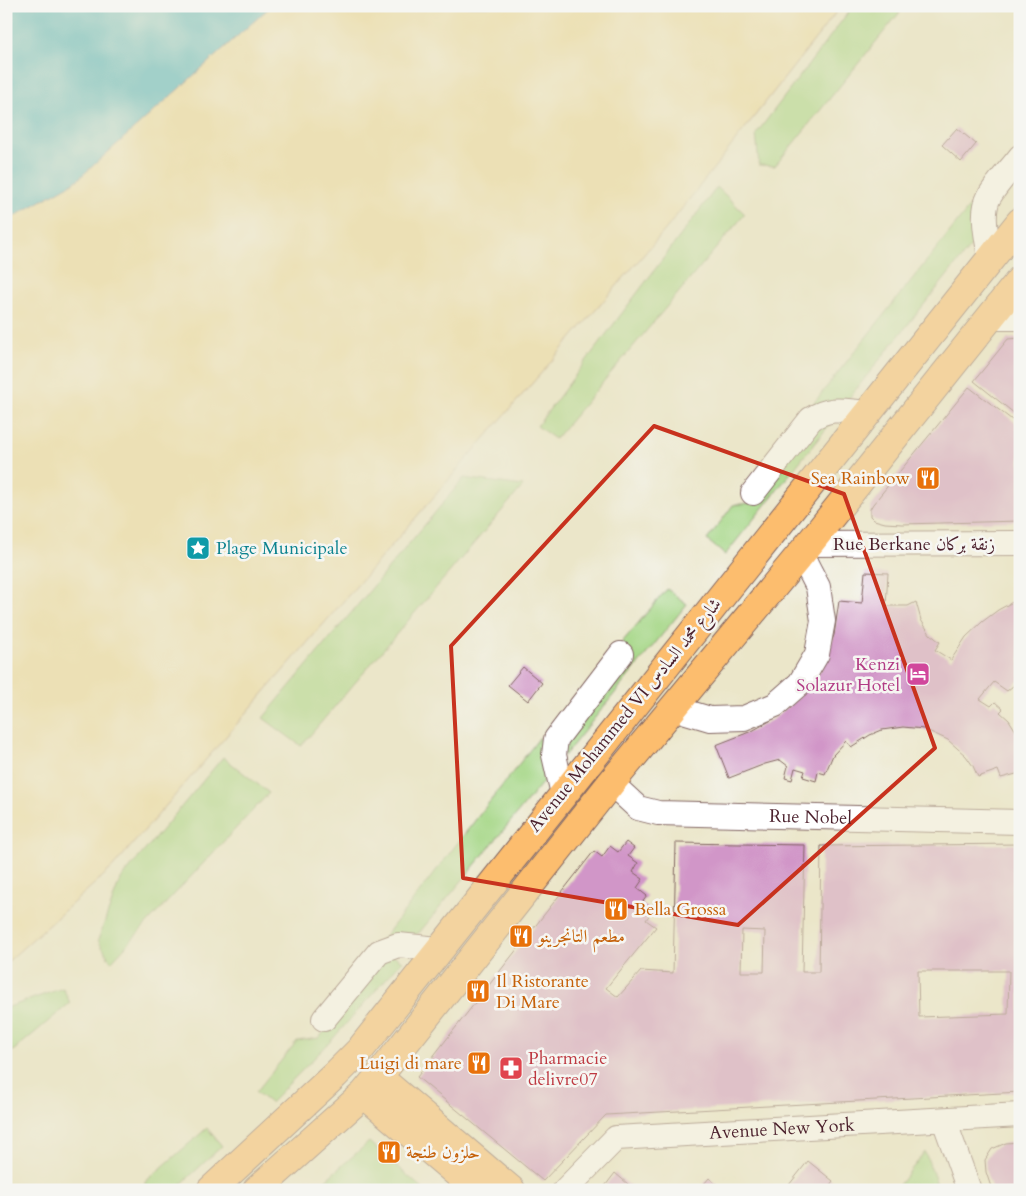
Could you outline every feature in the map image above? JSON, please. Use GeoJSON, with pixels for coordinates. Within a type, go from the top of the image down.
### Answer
{"type":"FeatureCollection","features":[{"type":"Feature","properties":{"kind":"main road","name":"Avenue Mohammed VI شارع محمد السادس"},"geometry":{"type":"LineString","coordinates":[[211,1190],[336,1075],[358,1051],[1020,222]]}},
{"type":"Feature","properties":{"kind":"main road","name":"Avenue Mohammed VI شارع محمد السادس"},"geometry":{"type":"LineString","coordinates":[[257,1190],[371,1085],[611,783],[805,549],[1020,280]]}},
{"type":"Feature","properties":{"kind":"main road"},"geometry":{"type":"LineString","coordinates":[[371,1085],[477,1190]]}},
{"type":"Feature","properties":{"kind":"main road"},"geometry":{"type":"LineString","coordinates":[[371,1085],[512,1190]]}},
{"type":"Feature","properties":{"kind":"street"},"geometry":{"type":"LineString","coordinates":[[990,259],[985,214],[988,199],[1020,157]]}},
{"type":"Feature","properties":{"kind":"street"},"geometry":{"type":"LineString","coordinates":[[989,318],[1020,318]]}},
{"type":"Feature","properties":{"kind":"street"},"geometry":{"type":"LineString","coordinates":[[753,493],[811,419],[823,412],[839,410],[867,413]]}},
{"type":"Feature","properties":{"kind":"street","name":"Rue Berkane زنقة بركان"},"geometry":{"type":"LineString","coordinates":[[805,549],[1020,543]]}},
{"type":"Feature","properties":{"kind":"street"},"geometry":{"type":"LineString","coordinates":[[673,708],[710,719],[744,718],[775,705],[800,683],[817,654],[823,621],[818,587],[805,549]]}},
{"type":"Feature","properties":{"kind":"street"},"geometry":{"type":"LineString","coordinates":[[562,794],[554,755],[556,739],[621,654]]}},
{"type":"Feature","properties":{"kind":"street","name":"Rue Nobel"},"geometry":{"type":"LineString","coordinates":[[611,783],[638,808],[658,812],[1020,822]]}},
{"type":"Feature","properties":{"kind":"street"},"geometry":{"type":"LineString","coordinates":[[324,1019],[379,952],[398,945],[439,949]]}},
{"type":"Feature","properties":{"kind":"street","name":"Avenue New York"},"geometry":{"type":"LineString","coordinates":[[565,1190],[616,1138],[1020,1116]]}},
{"type":"Feature","properties":{"kind":"street"},"geometry":{"type":"LineString","coordinates":[[944,1120],[969,1190]]}},
{"type":"Feature","properties":{"kind":"highlighted area"},"geometry":{"type":"Polygon","coordinates":[[[654,426],[844,494],[935,748],[738,925],[463,878],[451,646],[654,426]]]}},
{"type":"Feature","properties":{"kind":"green space"},"geometry":{"type":"Polygon","coordinates":[[[853,6],[905,6],[775,166],[759,165],[756,134],[853,6]]]}},
{"type":"Feature","properties":{"kind":"green space"},"geometry":{"type":"Polygon","coordinates":[[[717,187],[745,214],[555,439],[537,426],[717,187]]]}},
{"type":"Feature","properties":{"kind":"green space"},"geometry":{"type":"Polygon","coordinates":[[[975,200],[975,241],[845,403],[809,409],[975,200]]]}},
{"type":"Feature","properties":{"kind":"green space"},"geometry":{"type":"Polygon","coordinates":[[[830,424],[725,555],[707,540],[733,505],[750,503],[815,426],[830,424]]]}},
{"type":"Feature","properties":{"kind":"green space"},"geometry":{"type":"Polygon","coordinates":[[[464,478],[523,486],[301,746],[263,718],[464,478]]]}},
{"type":"Feature","properties":{"kind":"green space"},"geometry":{"type":"Polygon","coordinates":[[[667,589],[687,604],[564,756],[560,746],[624,664],[623,641],[667,589]]]}},
{"type":"Feature","properties":{"kind":"green space"},"geometry":{"type":"Polygon","coordinates":[[[540,737],[543,782],[419,933],[375,949],[540,737]]]}},
{"type":"Feature","properties":{"kind":"green space"},"geometry":{"type":"Polygon","coordinates":[[[223,757],[269,793],[111,962],[98,940],[120,880],[223,757]]]}},
{"type":"Feature","properties":{"kind":"green space"},"geometry":{"type":"Polygon","coordinates":[[[391,954],[402,961],[329,1043],[270,1103],[256,1092],[297,1041],[319,1038],[382,959],[391,954]]]}},
{"type":"Feature","properties":{"kind":"green space"},"geometry":{"type":"Polygon","coordinates":[[[63,988],[70,1003],[6,1057],[6,1008],[63,988]]]}},
{"type":"Feature","properties":{"kind":"green space"},"geometry":{"type":"Polygon","coordinates":[[[207,1128],[222,1146],[175,1190],[145,1190],[145,1182],[207,1128]]]}},
{"type":"Feature","properties":{"kind":"green space"},"geometry":{"type":"Polygon","coordinates":[[[369,1142],[424,1190],[314,1190],[369,1142]]]}},
{"type":"Feature","properties":{"kind":"green space"},"geometry":{"type":"Polygon","coordinates":[[[925,1152],[939,1190],[895,1190],[925,1152]]]}},
{"type":"Feature","properties":{"kind":"sand","name":"Plage Municipale"},"geometry":{"type":"Polygon","coordinates":[[[271,6],[841,6],[666,229],[112,868],[6,963],[6,221],[76,181],[271,6]]]}},
{"type":"Feature","properties":{"kind":"water"},"geometry":{"type":"Polygon","coordinates":[[[6,6],[271,6],[76,181],[6,221],[6,6]]]}},
{"type":"Feature","properties":{"kind":"building"},"geometry":{"type":"Polygon","coordinates":[[[957,128],[976,144],[961,162],[942,145],[957,128]]]}},
{"type":"Feature","properties":{"kind":"building"},"geometry":{"type":"Polygon","coordinates":[[[1020,338],[1020,418],[974,381],[1008,339],[1020,338]]]}},
{"type":"Feature","properties":{"kind":"building"},"geometry":{"type":"Polygon","coordinates":[[[969,387],[1020,426],[1020,521],[902,524],[874,520],[870,516],[870,509],[873,504],[969,387]]]}},
{"type":"Feature","properties":{"kind":"building","name":"Kenzi Solazur Hotel"},"geometry":{"type":"Polygon","coordinates":[[[865,572],[888,573],[886,606],[908,606],[916,602],[921,620],[930,634],[940,642],[935,650],[951,660],[966,637],[982,622],[998,610],[1020,598],[1020,680],[1007,691],[994,682],[980,699],[991,706],[995,702],[1003,709],[1000,712],[1009,720],[1019,736],[1020,773],[1001,778],[998,770],[978,777],[966,756],[948,740],[924,729],[903,727],[882,730],[851,747],[846,741],[833,755],[825,774],[818,772],[816,781],[803,777],[805,771],[795,768],[792,780],[785,778],[788,766],[780,760],[729,778],[716,745],[752,731],[775,718],[800,696],[822,668],[834,635],[839,601],[862,603],[865,572]]]}},
{"type":"Feature","properties":{"kind":"building"},"geometry":{"type":"Polygon","coordinates":[[[523,667],[542,683],[528,701],[508,685],[523,667]]]}},
{"type":"Feature","properties":{"kind":"building"},"geometry":{"type":"Polygon","coordinates":[[[626,842],[634,848],[628,856],[638,863],[633,872],[643,879],[637,888],[647,896],[641,904],[652,911],[646,920],[656,927],[606,988],[618,997],[641,971],[673,973],[676,843],[805,845],[802,972],[819,972],[821,846],[1020,844],[1020,1092],[606,1115],[543,1181],[417,1077],[594,851],[602,857],[610,846],[618,852],[626,842]],[[742,930],[741,972],[764,972],[765,931],[742,930]],[[918,971],[919,1017],[1008,1014],[1009,971],[918,971]]]}},
{"type":"Feature","properties":{"kind":"building"},"geometry":{"type":"Polygon","coordinates":[[[1020,1142],[1020,1190],[992,1190],[986,1172],[985,1160],[992,1149],[1006,1143],[1020,1142]]]}},
{"type":"Feature","properties":{"kind":"building"},"geometry":{"type":"Polygon","coordinates":[[[808,1161],[833,1181],[828,1190],[785,1190],[808,1161]]]}},
{"type":"Feature","properties":{"kind":"building"},"geometry":{"type":"Polygon","coordinates":[[[615,1173],[635,1190],[602,1190],[615,1173]]]}},
{"type":"Feature","properties":{"kind":"building"},"geometry":{"type":"Polygon","coordinates":[[[709,1178],[723,1190],[699,1190],[709,1178]]]}},
{"type":"Feature","properties":{"kind":"place","name":"Sea Rainbow"},"geometry":{"type":"Point","coordinates":[928,478]}},
{"type":"Feature","properties":{"kind":"place","name":"Plage Municipale"},"geometry":{"type":"Point","coordinates":[198,548]}},
{"type":"Feature","properties":{"kind":"place","name":"Kenzi Solazur Hotel"},"geometry":{"type":"Point","coordinates":[918,674]}},
{"type":"Feature","properties":{"kind":"place","name":"Bella Grossa"},"geometry":{"type":"Point","coordinates":[616,909]}},
{"type":"Feature","properties":{"kind":"place","name":"مطعم التانجرينو"},"geometry":{"type":"Point","coordinates":[521,936]}},
{"type":"Feature","properties":{"kind":"place","name":"Il Ristorante Di Mare"},"geometry":{"type":"Point","coordinates":[478,991]}},
{"type":"Feature","properties":{"kind":"place","name":"Luigi di mare"},"geometry":{"type":"Point","coordinates":[479,1063]}},
{"type":"Feature","properties":{"kind":"place","name":"Pharmacie delivre07"},"geometry":{"type":"Point","coordinates":[511,1068]}},
{"type":"Feature","properties":{"kind":"place","name":"حلزون طنجة"},"geometry":{"type":"Point","coordinates":[389,1152]}}]}
